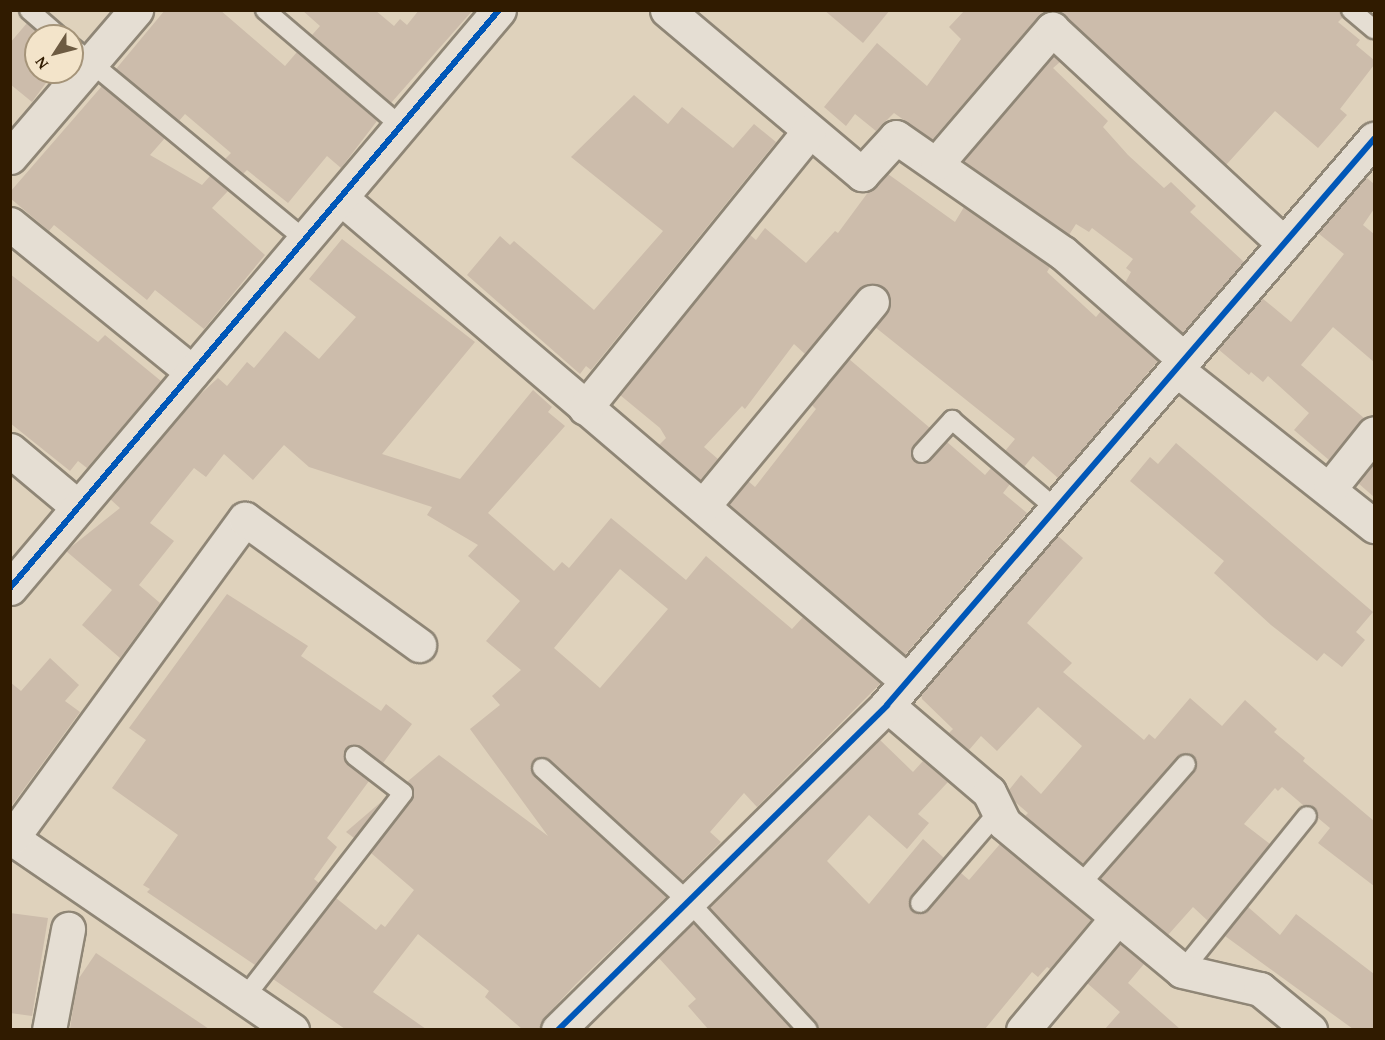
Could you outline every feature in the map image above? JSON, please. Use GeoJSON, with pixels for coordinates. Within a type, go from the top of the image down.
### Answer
{"type":"FeatureCollection","features":[{"type":"Feature","properties":{"kind":"street"},"geometry":{"type":"LineString","coordinates":[[84,53],[136,10]]}},
{"type":"Feature","properties":{"kind":"street"},"geometry":{"type":"LineString","coordinates":[[10,588],[499,10]]}},
{"type":"Feature","properties":{"kind":"street"},"geometry":{"type":"LineString","coordinates":[[667,10],[808,131],[862,174],[896,137],[937,163],[1063,253],[1180,364],[1374,526]]}},
{"type":"Feature","properties":{"kind":"street"},"geometry":{"type":"LineString","coordinates":[[937,163],[1052,29],[1284,244]]}},
{"type":"Feature","properties":{"kind":"street"},"geometry":{"type":"LineString","coordinates":[[10,156],[61,84]]}},
{"type":"Feature","properties":{"kind":"street"},"geometry":{"type":"LineString","coordinates":[[585,408],[808,131]]}},
{"type":"Feature","properties":{"kind":"street"},"geometry":{"type":"LineString","coordinates":[[558,1029],[690,903],[897,693],[1284,244],[1371,150]]}},
{"type":"Feature","properties":{"kind":"street"},"geometry":{"type":"LineString","coordinates":[[341,198],[585,408],[703,506],[897,693],[989,792],[1004,823],[1182,971],[1260,989],[1310,1029]]}},
{"type":"Feature","properties":{"kind":"street"},"geometry":{"type":"LineString","coordinates":[[10,224],[192,372]]}},
{"type":"Feature","properties":{"kind":"street"},"geometry":{"type":"LineString","coordinates":[[703,506],[873,302]]}},
{"type":"Feature","properties":{"kind":"street"},"geometry":{"type":"LineString","coordinates":[[1330,488],[1374,433]]}},
{"type":"Feature","properties":{"kind":"street"},"geometry":{"type":"LineString","coordinates":[[10,450],[78,507]]}},
{"type":"Feature","properties":{"kind":"street"},"geometry":{"type":"LineString","coordinates":[[292,1029],[11,837],[245,519],[418,645]]}},
{"type":"Feature","properties":{"kind":"street"},"geometry":{"type":"LineString","coordinates":[[1023,1029],[1117,918]]}},
{"type":"Feature","properties":{"kind":"street"},"geometry":{"type":"LineString","coordinates":[[49,1029],[68,928]]}},
{"type":"Feature","properties":{"kind":"lane"},"geometry":{"type":"LineString","coordinates":[[29,10],[45,24]]}},
{"type":"Feature","properties":{"kind":"lane"},"geometry":{"type":"LineString","coordinates":[[265,10],[402,127]]}},
{"type":"Feature","properties":{"kind":"lane"},"geometry":{"type":"LineString","coordinates":[[1351,10],[1374,29]]}},
{"type":"Feature","properties":{"kind":"lane"},"geometry":{"type":"LineString","coordinates":[[84,57],[305,240]]}},
{"type":"Feature","properties":{"kind":"lane"},"geometry":{"type":"LineString","coordinates":[[922,453],[952,420],[1055,508]]}},
{"type":"Feature","properties":{"kind":"lane"},"geometry":{"type":"LineString","coordinates":[[245,997],[403,792],[354,756]]}},
{"type":"Feature","properties":{"kind":"lane"},"geometry":{"type":"LineString","coordinates":[[1078,886],[1186,764]]}},
{"type":"Feature","properties":{"kind":"lane"},"geometry":{"type":"LineString","coordinates":[[542,768],[690,903],[808,1029]]}},
{"type":"Feature","properties":{"kind":"lane"},"geometry":{"type":"LineString","coordinates":[[920,903],[999,812]]}},
{"type":"Feature","properties":{"kind":"lane"},"geometry":{"type":"LineString","coordinates":[[1182,971],[1307,816]]}},
{"type":"Feature","properties":{"kind":"building"},"geometry":{"type":"Polygon","coordinates":[[[165,10],[220,10],[285,66],[297,52],[377,121],[341,168],[327,156],[288,203],[247,170],[243,174],[225,159],[231,153],[185,114],[179,121],[116,69],[165,10]]]}},
{"type":"Feature","properties":{"kind":"building"},"geometry":{"type":"Polygon","coordinates":[[[302,10],[375,10],[394,26],[400,19],[407,25],[419,10],[473,10],[391,103],[312,35],[320,26],[302,10]]]}},
{"type":"Feature","properties":{"kind":"building"},"geometry":{"type":"Polygon","coordinates":[[[824,10],[890,10],[863,43],[824,10]]]}},
{"type":"Feature","properties":{"kind":"building"},"geometry":{"type":"Polygon","coordinates":[[[965,10],[1340,10],[1343,17],[1338,22],[1360,40],[1356,45],[1374,60],[1374,65],[1340,109],[1347,115],[1318,148],[1275,111],[1226,165],[1055,11],[1038,17],[932,140],[894,113],[876,131],[855,114],[846,126],[824,107],[877,43],[927,86],[961,39],[949,27],[965,10]]]}},
{"type":"Feature","properties":{"kind":"building"},"geometry":{"type":"Polygon","coordinates":[[[24,27],[24,84],[45,84],[32,102],[10,84],[10,43],[24,27]]]}},
{"type":"Feature","properties":{"kind":"building"},"geometry":{"type":"Polygon","coordinates":[[[1054,56],[1060,62],[1053,68],[1108,121],[1103,127],[1128,155],[1164,188],[1171,182],[1196,206],[1190,212],[1244,262],[1183,333],[1125,283],[1131,272],[1126,268],[1133,259],[1092,228],[1089,232],[1076,224],[1069,235],[963,161],[1054,56]]]}},
{"type":"Feature","properties":{"kind":"building"},"geometry":{"type":"Polygon","coordinates":[[[102,86],[165,138],[150,155],[202,185],[210,176],[228,191],[212,208],[265,255],[204,329],[155,290],[147,300],[54,225],[49,231],[10,198],[10,192],[102,86]]]}},
{"type":"Feature","properties":{"kind":"building"},"geometry":{"type":"Polygon","coordinates":[[[634,95],[668,124],[682,107],[733,148],[754,124],[776,142],[591,370],[586,366],[580,374],[467,275],[500,236],[510,245],[514,241],[594,310],[663,231],[571,157],[634,95]]]}},
{"type":"Feature","properties":{"kind":"building"},"geometry":{"type":"Polygon","coordinates":[[[888,174],[955,222],[964,207],[1050,267],[1047,272],[1096,317],[1101,311],[1158,361],[1058,478],[1033,456],[1024,467],[1005,451],[1015,439],[875,327],[887,313],[890,296],[883,287],[866,284],[805,354],[794,344],[745,409],[742,406],[704,447],[718,459],[700,480],[659,445],[666,438],[660,428],[620,395],[749,234],[756,240],[765,228],[806,263],[835,231],[838,233],[869,191],[888,174]]]}},
{"type":"Feature","properties":{"kind":"building"},"geometry":{"type":"Polygon","coordinates":[[[1366,177],[1374,184],[1374,209],[1363,225],[1374,234],[1374,362],[1333,327],[1301,365],[1364,418],[1329,460],[1294,430],[1309,413],[1268,376],[1263,382],[1251,372],[1249,375],[1218,349],[1262,298],[1291,322],[1344,254],[1318,233],[1366,177]]]}},
{"type":"Feature","properties":{"kind":"building"},"geometry":{"type":"Polygon","coordinates":[[[342,239],[475,342],[382,454],[460,479],[533,390],[552,407],[548,412],[565,426],[488,513],[554,571],[562,562],[569,568],[611,518],[686,580],[706,556],[792,629],[803,617],[881,683],[757,807],[744,793],[710,832],[721,842],[682,881],[550,760],[534,760],[531,766],[534,776],[666,897],[576,984],[545,1017],[540,1029],[522,1029],[485,997],[489,991],[418,934],[373,992],[426,1029],[345,1029],[273,979],[336,898],[376,930],[381,924],[385,927],[414,890],[371,853],[412,799],[414,789],[407,782],[439,755],[548,836],[470,729],[500,705],[492,696],[521,670],[486,641],[520,601],[468,556],[478,545],[427,515],[432,507],[309,467],[284,445],[253,480],[224,454],[206,477],[194,468],[150,523],[174,541],[139,585],[160,603],[120,658],[82,625],[112,590],[66,551],[120,508],[110,499],[193,401],[218,378],[227,386],[247,362],[254,368],[285,331],[319,359],[356,317],[309,279],[342,239]],[[620,569],[554,648],[600,688],[668,609],[620,569]]]}},
{"type":"Feature","properties":{"kind":"building"},"geometry":{"type":"Polygon","coordinates":[[[10,274],[98,342],[105,335],[161,381],[87,468],[78,461],[70,471],[10,423],[10,274]]]}},
{"type":"Feature","properties":{"kind":"building"},"geometry":{"type":"Polygon","coordinates":[[[849,359],[930,428],[911,450],[915,462],[926,463],[947,442],[985,475],[991,468],[1010,484],[1003,493],[1027,513],[905,655],[729,504],[748,481],[755,487],[816,409],[811,404],[849,359]]]}},
{"type":"Feature","properties":{"kind":"building"},"geometry":{"type":"Polygon","coordinates":[[[1176,443],[1373,612],[1356,632],[1365,640],[1342,667],[1324,653],[1317,661],[1271,625],[1214,573],[1224,561],[1130,481],[1150,457],[1158,464],[1176,443]]]}},
{"type":"Feature","properties":{"kind":"building"},"geometry":{"type":"Polygon","coordinates":[[[1374,462],[1374,497],[1358,483],[1374,462]]]}},
{"type":"Feature","properties":{"kind":"building"},"geometry":{"type":"Polygon","coordinates":[[[1058,536],[1083,558],[1027,623],[1072,663],[1063,672],[1144,740],[1149,734],[1155,739],[1190,698],[1222,726],[1245,700],[1277,729],[1274,732],[1305,758],[1303,761],[1374,821],[1374,886],[1318,843],[1330,828],[1318,818],[1314,808],[1303,805],[1282,787],[1278,791],[1275,788],[1244,824],[1270,844],[1208,921],[1193,907],[1168,935],[1100,879],[1194,771],[1194,756],[1188,753],[1178,757],[1083,864],[1025,816],[1028,813],[1015,802],[1009,790],[1021,775],[1041,794],[1082,746],[1038,707],[997,751],[981,736],[969,750],[949,733],[953,729],[922,699],[921,694],[1058,536]]]}},
{"type":"Feature","properties":{"kind":"building"},"geometry":{"type":"Polygon","coordinates":[[[227,594],[308,646],[301,656],[381,711],[386,704],[412,724],[383,763],[357,745],[346,750],[345,761],[369,781],[327,838],[337,847],[314,879],[319,883],[255,965],[147,892],[150,889],[143,885],[178,835],[112,788],[146,740],[129,728],[227,594]]]}},
{"type":"Feature","properties":{"kind":"building"},"geometry":{"type":"Polygon","coordinates":[[[50,658],[79,685],[65,701],[80,712],[10,808],[10,682],[21,691],[50,658]]]}},
{"type":"Feature","properties":{"kind":"building"},"geometry":{"type":"Polygon","coordinates":[[[879,739],[913,772],[923,761],[948,782],[918,814],[929,823],[907,849],[869,815],[827,861],[869,904],[923,839],[944,858],[909,900],[910,907],[919,914],[929,910],[961,873],[969,880],[1000,844],[1091,920],[1050,969],[1047,967],[1038,977],[1032,972],[985,1029],[819,1029],[709,907],[879,739]]]}},
{"type":"Feature","properties":{"kind":"building"},"geometry":{"type":"Polygon","coordinates":[[[381,802],[354,838],[346,832],[381,802]]]}},
{"type":"Feature","properties":{"kind":"building"},"geometry":{"type":"Polygon","coordinates":[[[1248,907],[1280,935],[1296,914],[1374,974],[1374,1029],[1353,1029],[1225,936],[1248,907]]]}},
{"type":"Feature","properties":{"kind":"building"},"geometry":{"type":"Polygon","coordinates":[[[10,913],[48,918],[32,1016],[10,1013],[10,913]]]}},
{"type":"Feature","properties":{"kind":"building"},"geometry":{"type":"Polygon","coordinates":[[[693,923],[792,1029],[708,1029],[688,1006],[696,999],[658,957],[693,923]]]}},
{"type":"Feature","properties":{"kind":"building"},"geometry":{"type":"Polygon","coordinates":[[[1120,944],[1144,964],[1128,983],[1180,1029],[1105,1029],[1120,1012],[1087,983],[1120,944]]]}},
{"type":"Feature","properties":{"kind":"building"},"geometry":{"type":"Polygon","coordinates":[[[96,953],[209,1029],[70,1029],[77,981],[96,953]]]}},
{"type":"Feature","properties":{"kind":"cycle path"},"geometry":{"type":"LineString","coordinates":[[10,588],[499,10]]}},
{"type":"Feature","properties":{"kind":"cycle path"},"geometry":{"type":"LineString","coordinates":[[558,1030],[887,705],[1374,139]]}}]}
